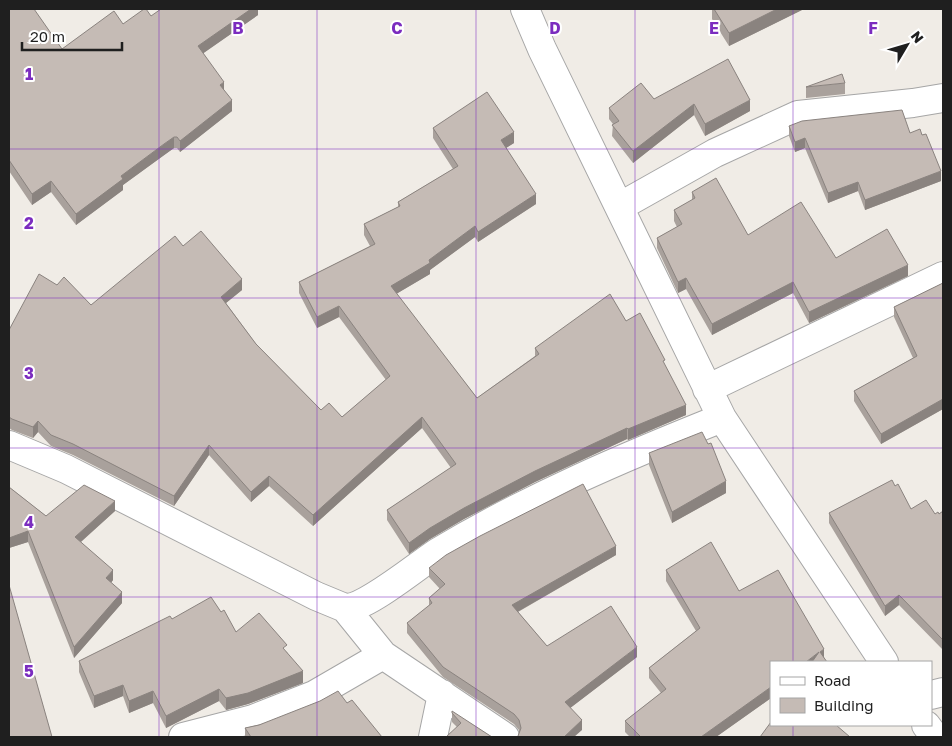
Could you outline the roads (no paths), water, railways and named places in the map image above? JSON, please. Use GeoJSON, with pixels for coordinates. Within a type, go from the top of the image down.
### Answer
{"type":"FeatureCollection","features":[{"type":"Feature","properties":{"kind":"street"},"geometry":{"type":"LineString","coordinates":[[525,9],[542,49],[722,418],[883,661]]}},
{"type":"Feature","properties":{"kind":"street"},"geometry":{"type":"LineString","coordinates":[[619,207],[715,153],[798,115],[943,98]]}},
{"type":"Feature","properties":{"kind":"street"},"geometry":{"type":"LineString","coordinates":[[707,389],[943,276]]}},
{"type":"Feature","properties":{"kind":"street"},"geometry":{"type":"LineString","coordinates":[[9,445],[66,469],[316,596],[346,608],[356,607],[471,533],[568,483],[644,449],[722,418]]}},
{"type":"Feature","properties":{"kind":"street"},"geometry":{"type":"LineString","coordinates":[[346,608],[383,655],[505,737]]}},
{"type":"Feature","properties":{"kind":"street"},"geometry":{"type":"LineString","coordinates":[[183,737],[253,720],[314,695],[383,655]]}},
{"type":"Feature","properties":{"kind":"street"},"geometry":{"type":"LineString","coordinates":[[433,737],[442,694]]}},
{"type":"Feature","properties":{"kind":"street"},"geometry":{"type":"LineString","coordinates":[[927,726],[935,737]]}}]}
